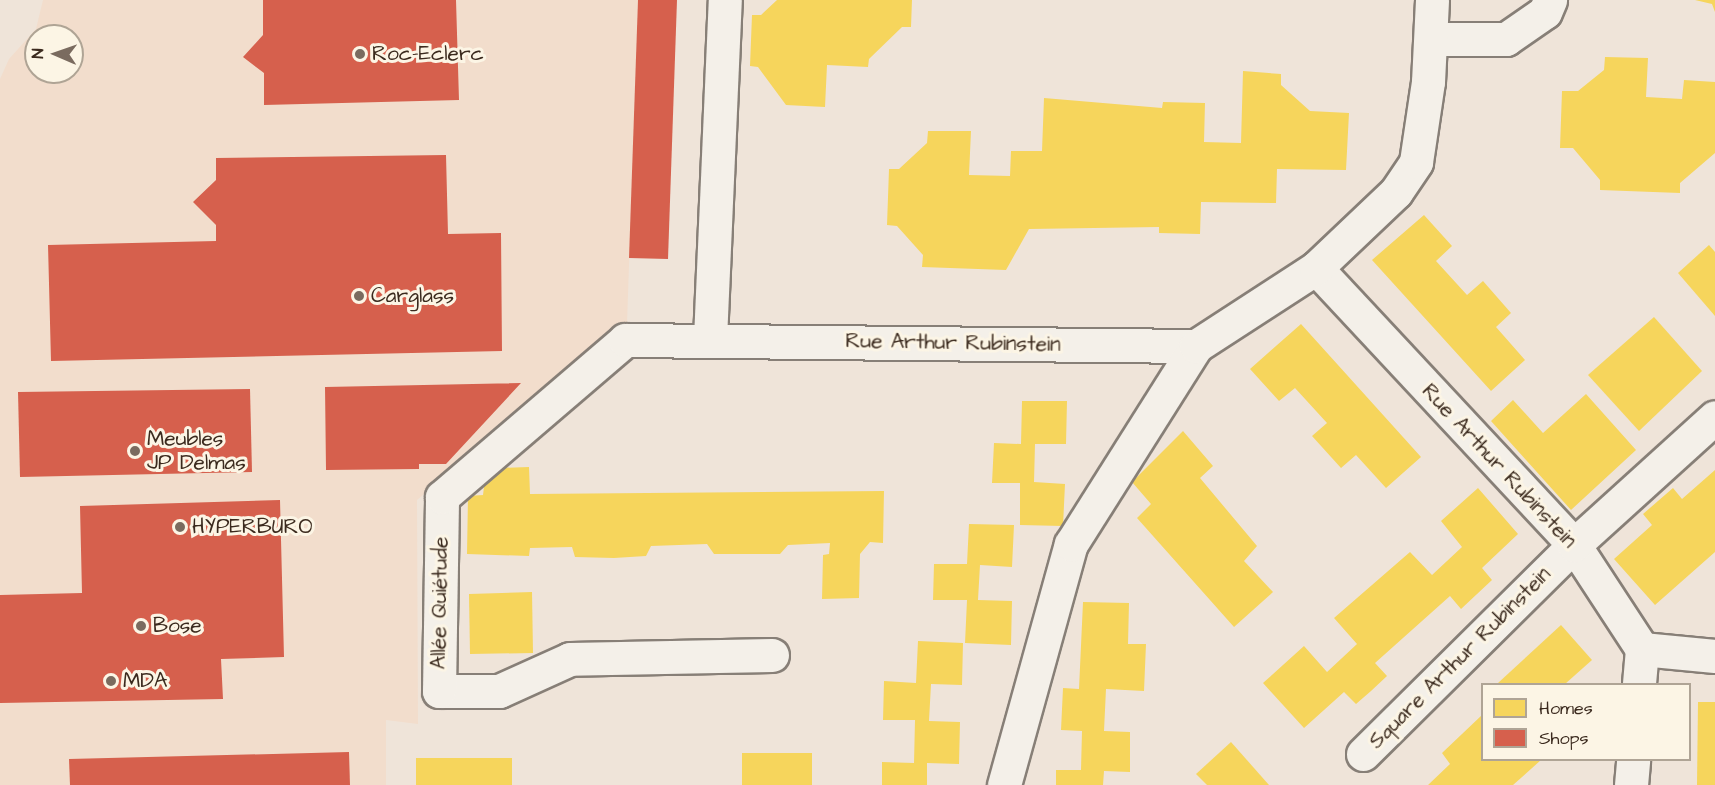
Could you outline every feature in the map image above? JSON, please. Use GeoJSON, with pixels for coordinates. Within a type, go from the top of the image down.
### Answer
{"type":"FeatureCollection","features":[{"type":"Feature","properties":{"kind":"street"},"geometry":{"type":"LineString","coordinates":[[710,339],[725,0]]}},
{"type":"Feature","properties":{"kind":"street"},"geometry":{"type":"LineString","coordinates":[[1004,785],[1071,544],[1196,346],[1316,268],[1396,192],[1416,162],[1431,39],[1432,0]]}},
{"type":"Feature","properties":{"kind":"street"},"geometry":{"type":"LineString","coordinates":[[1431,39],[1506,39],[1545,12],[1550,0]]}},
{"type":"Feature","properties":{"kind":"street","name":"Rue Arthur Rubinstein"},"geometry":{"type":"LineString","coordinates":[[1316,268],[1574,545],[1642,649]]}},
{"type":"Feature","properties":{"kind":"street","name":"Rue Arthur Rubinstein"},"geometry":{"type":"LineString","coordinates":[[575,378],[625,340],[710,339],[1196,346]]}},
{"type":"Feature","properties":{"kind":"street","name":"Allée Quiétude"},"geometry":{"type":"LineString","coordinates":[[575,378],[442,497],[439,691],[499,691],[570,658],[772,655]]}},
{"type":"Feature","properties":{"kind":"street","name":"Square Arthur Rubinstein"},"geometry":{"type":"LineString","coordinates":[[1363,754],[1574,545],[1715,417]]}},
{"type":"Feature","properties":{"kind":"street"},"geometry":{"type":"LineString","coordinates":[[1639,683],[1642,649],[1715,656]]}},
{"type":"Feature","properties":{"kind":"street"},"geometry":{"type":"LineString","coordinates":[[1631,785],[1633,761]]}},
{"type":"Feature","properties":{"kind":"shaded area"},"geometry":{"type":"Polygon","coordinates":[[[43,0],[638,0],[627,324],[417,500],[418,724],[386,720],[386,785],[0,785],[0,79],[9,59],[24,42],[24,84],[84,84],[84,24],[37,24],[43,0]]]}},
{"type":"Feature","properties":{"kind":"building: Homes"},"geometry":{"type":"Polygon","coordinates":[[[777,0],[912,0],[911,27],[902,27],[869,59],[868,67],[827,65],[825,107],[786,105],[758,67],[750,66],[752,15],[761,15],[777,0]]]}},
{"type":"Feature","properties":{"kind":"building: Homes"},"geometry":{"type":"Polygon","coordinates":[[[1695,0],[1715,0],[1715,12],[1712,4],[1695,0]]]}},
{"type":"Feature","properties":{"kind":"building: Homes"},"geometry":{"type":"Polygon","coordinates":[[[1605,57],[1648,58],[1646,97],[1682,99],[1684,80],[1715,82],[1715,153],[1680,183],[1680,193],[1600,190],[1600,180],[1573,148],[1560,148],[1562,91],[1578,91],[1604,70],[1605,57]]]}},
{"type":"Feature","properties":{"kind":"building: Homes"},"geometry":{"type":"Polygon","coordinates":[[[1243,71],[1281,74],[1281,85],[1310,111],[1349,113],[1346,170],[1277,169],[1276,203],[1201,202],[1200,234],[1159,233],[1159,227],[1029,229],[1006,270],[922,267],[923,255],[897,226],[887,225],[889,169],[899,169],[927,143],[928,131],[971,131],[969,175],[1010,176],[1011,151],[1042,151],[1044,98],[1162,108],[1163,102],[1205,103],[1204,142],[1241,143],[1243,71]]]}},
{"type":"Feature","properties":{"kind":"building: Homes"},"geometry":{"type":"Polygon","coordinates":[[[1424,215],[1452,246],[1436,261],[1467,295],[1483,281],[1511,313],[1496,327],[1525,360],[1491,391],[1372,260],[1424,215]]]}},
{"type":"Feature","properties":{"kind":"building: Homes"},"geometry":{"type":"Polygon","coordinates":[[[1709,245],[1715,252],[1715,316],[1678,273],[1709,245]]]}},
{"type":"Feature","properties":{"kind":"building: Homes"},"geometry":{"type":"Polygon","coordinates":[[[1654,317],[1702,371],[1639,431],[1588,375],[1654,317]]]}},
{"type":"Feature","properties":{"kind":"building: Homes"},"geometry":{"type":"Polygon","coordinates":[[[1301,324],[1421,457],[1386,488],[1356,455],[1341,468],[1312,436],[1327,423],[1295,388],[1279,401],[1250,369],[1301,324]]]}},
{"type":"Feature","properties":{"kind":"building: Homes"},"geometry":{"type":"Polygon","coordinates":[[[1586,394],[1636,450],[1571,510],[1491,421],[1513,400],[1543,433],[1586,394]]]}},
{"type":"Feature","properties":{"kind":"building: Homes"},"geometry":{"type":"Polygon","coordinates":[[[1022,401],[1067,401],[1066,444],[1035,444],[1034,482],[1065,484],[1063,526],[1020,525],[1020,483],[992,483],[994,443],[1021,444],[1022,401]]]}},
{"type":"Feature","properties":{"kind":"building: Homes"},"geometry":{"type":"Polygon","coordinates":[[[1183,431],[1213,466],[1200,478],[1257,546],[1244,561],[1273,592],[1234,627],[1137,518],[1151,504],[1132,482],[1183,431]]]}},
{"type":"Feature","properties":{"kind":"building: Homes"},"geometry":{"type":"Polygon","coordinates":[[[529,467],[530,494],[884,491],[883,543],[870,542],[860,554],[859,598],[822,599],[823,555],[829,554],[830,543],[788,545],[780,554],[714,554],[707,544],[651,546],[646,556],[614,558],[575,557],[572,547],[530,548],[529,556],[467,554],[468,496],[483,495],[485,479],[498,468],[529,467]]]}},
{"type":"Feature","properties":{"kind":"building: Homes"},"geometry":{"type":"Polygon","coordinates":[[[1715,470],[1715,552],[1655,605],[1614,559],[1652,525],[1643,514],[1673,488],[1682,499],[1715,470]]]}},
{"type":"Feature","properties":{"kind":"building: Homes"},"geometry":{"type":"Polygon","coordinates":[[[1478,488],[1518,534],[1482,568],[1492,580],[1461,609],[1450,596],[1375,663],[1387,676],[1371,691],[1356,704],[1344,692],[1304,728],[1263,683],[1304,646],[1327,672],[1357,644],[1334,618],[1410,552],[1432,575],[1462,547],[1441,521],[1478,488]]]}},
{"type":"Feature","properties":{"kind":"building: Homes"},"geometry":{"type":"Polygon","coordinates":[[[969,524],[1014,525],[1012,567],[980,565],[978,600],[1012,601],[1011,645],[965,643],[967,600],[933,600],[934,564],[967,564],[969,524]]]}},
{"type":"Feature","properties":{"kind":"building: Homes"},"geometry":{"type":"Polygon","coordinates":[[[532,592],[533,653],[470,654],[469,594],[532,592]]]}},
{"type":"Feature","properties":{"kind":"building: Homes"},"geometry":{"type":"Polygon","coordinates":[[[1083,602],[1129,603],[1128,644],[1146,644],[1144,691],[1106,689],[1104,731],[1130,732],[1130,772],[1104,771],[1103,785],[1056,785],[1056,770],[1081,770],[1082,731],[1061,730],[1063,688],[1079,689],[1083,602]]]}},
{"type":"Feature","properties":{"kind":"building: Homes"},"geometry":{"type":"Polygon","coordinates":[[[1561,625],[1592,660],[1566,683],[1498,683],[1561,625]]]}},
{"type":"Feature","properties":{"kind":"building: Homes"},"geometry":{"type":"Polygon","coordinates":[[[918,641],[963,643],[962,685],[931,684],[929,721],[960,722],[959,764],[927,763],[927,785],[882,785],[882,762],[914,763],[915,720],[883,720],[884,681],[916,683],[918,641]]]}},
{"type":"Feature","properties":{"kind":"building: Homes"},"geometry":{"type":"Polygon","coordinates":[[[1698,702],[1715,702],[1715,785],[1697,785],[1698,702]]]}},
{"type":"Feature","properties":{"kind":"building: Homes"},"geometry":{"type":"Polygon","coordinates":[[[1481,716],[1481,761],[1540,761],[1513,785],[1428,785],[1450,764],[1442,753],[1481,716]]]}},
{"type":"Feature","properties":{"kind":"building: Homes"},"geometry":{"type":"Polygon","coordinates":[[[1231,742],[1269,785],[1207,785],[1196,774],[1231,742]]]}},
{"type":"Feature","properties":{"kind":"building: Homes"},"geometry":{"type":"Polygon","coordinates":[[[742,753],[812,753],[812,785],[742,785],[742,753]]]}},
{"type":"Feature","properties":{"kind":"building: Homes"},"geometry":{"type":"Polygon","coordinates":[[[416,758],[512,758],[512,785],[416,785],[416,758]]]}},
{"type":"Feature","properties":{"kind":"building: Shops","name":"Roc-Eclerc"},"geometry":{"type":"Polygon","coordinates":[[[263,0],[456,0],[459,100],[264,105],[264,73],[243,57],[263,35],[263,0]]]}},
{"type":"Feature","properties":{"kind":"building: Shops"},"geometry":{"type":"Polygon","coordinates":[[[638,0],[677,0],[668,259],[629,258],[638,0]]]}},
{"type":"Feature","properties":{"kind":"building: Shops","name":"Carglass"},"geometry":{"type":"Polygon","coordinates":[[[446,155],[448,234],[501,233],[502,351],[51,361],[48,245],[216,241],[216,225],[193,202],[216,180],[216,158],[446,155]]]}},
{"type":"Feature","properties":{"kind":"building: Shops"},"geometry":{"type":"Polygon","coordinates":[[[521,383],[446,464],[419,464],[419,469],[326,470],[325,387],[521,383]]]}},
{"type":"Feature","properties":{"kind":"building: Shops"},"geometry":{"type":"Polygon","coordinates":[[[250,389],[252,472],[20,477],[18,392],[250,389]]]}},
{"type":"Feature","properties":{"kind":"building: Shops"},"geometry":{"type":"Polygon","coordinates":[[[280,500],[284,657],[221,659],[223,699],[0,703],[0,595],[82,593],[80,506],[280,500]]]}},
{"type":"Feature","properties":{"kind":"building: Shops"},"geometry":{"type":"Polygon","coordinates":[[[349,752],[350,785],[70,785],[69,759],[349,752]]]}},
{"type":"Feature","properties":{"kind":"place","name":"Roc-Eclerc"},"geometry":{"type":"Point","coordinates":[360,54]}},
{"type":"Feature","properties":{"kind":"place","name":"Carglass"},"geometry":{"type":"Point","coordinates":[359,296]}},
{"type":"Feature","properties":{"kind":"place","name":"Meubles JP Delmas"},"geometry":{"type":"Point","coordinates":[135,451]}},
{"type":"Feature","properties":{"kind":"place","name":"HYPERBURO"},"geometry":{"type":"Point","coordinates":[180,527]}},
{"type":"Feature","properties":{"kind":"place","name":"Bose"},"geometry":{"type":"Point","coordinates":[141,626]}},
{"type":"Feature","properties":{"kind":"place","name":"MDA"},"geometry":{"type":"Point","coordinates":[111,681]}}]}
